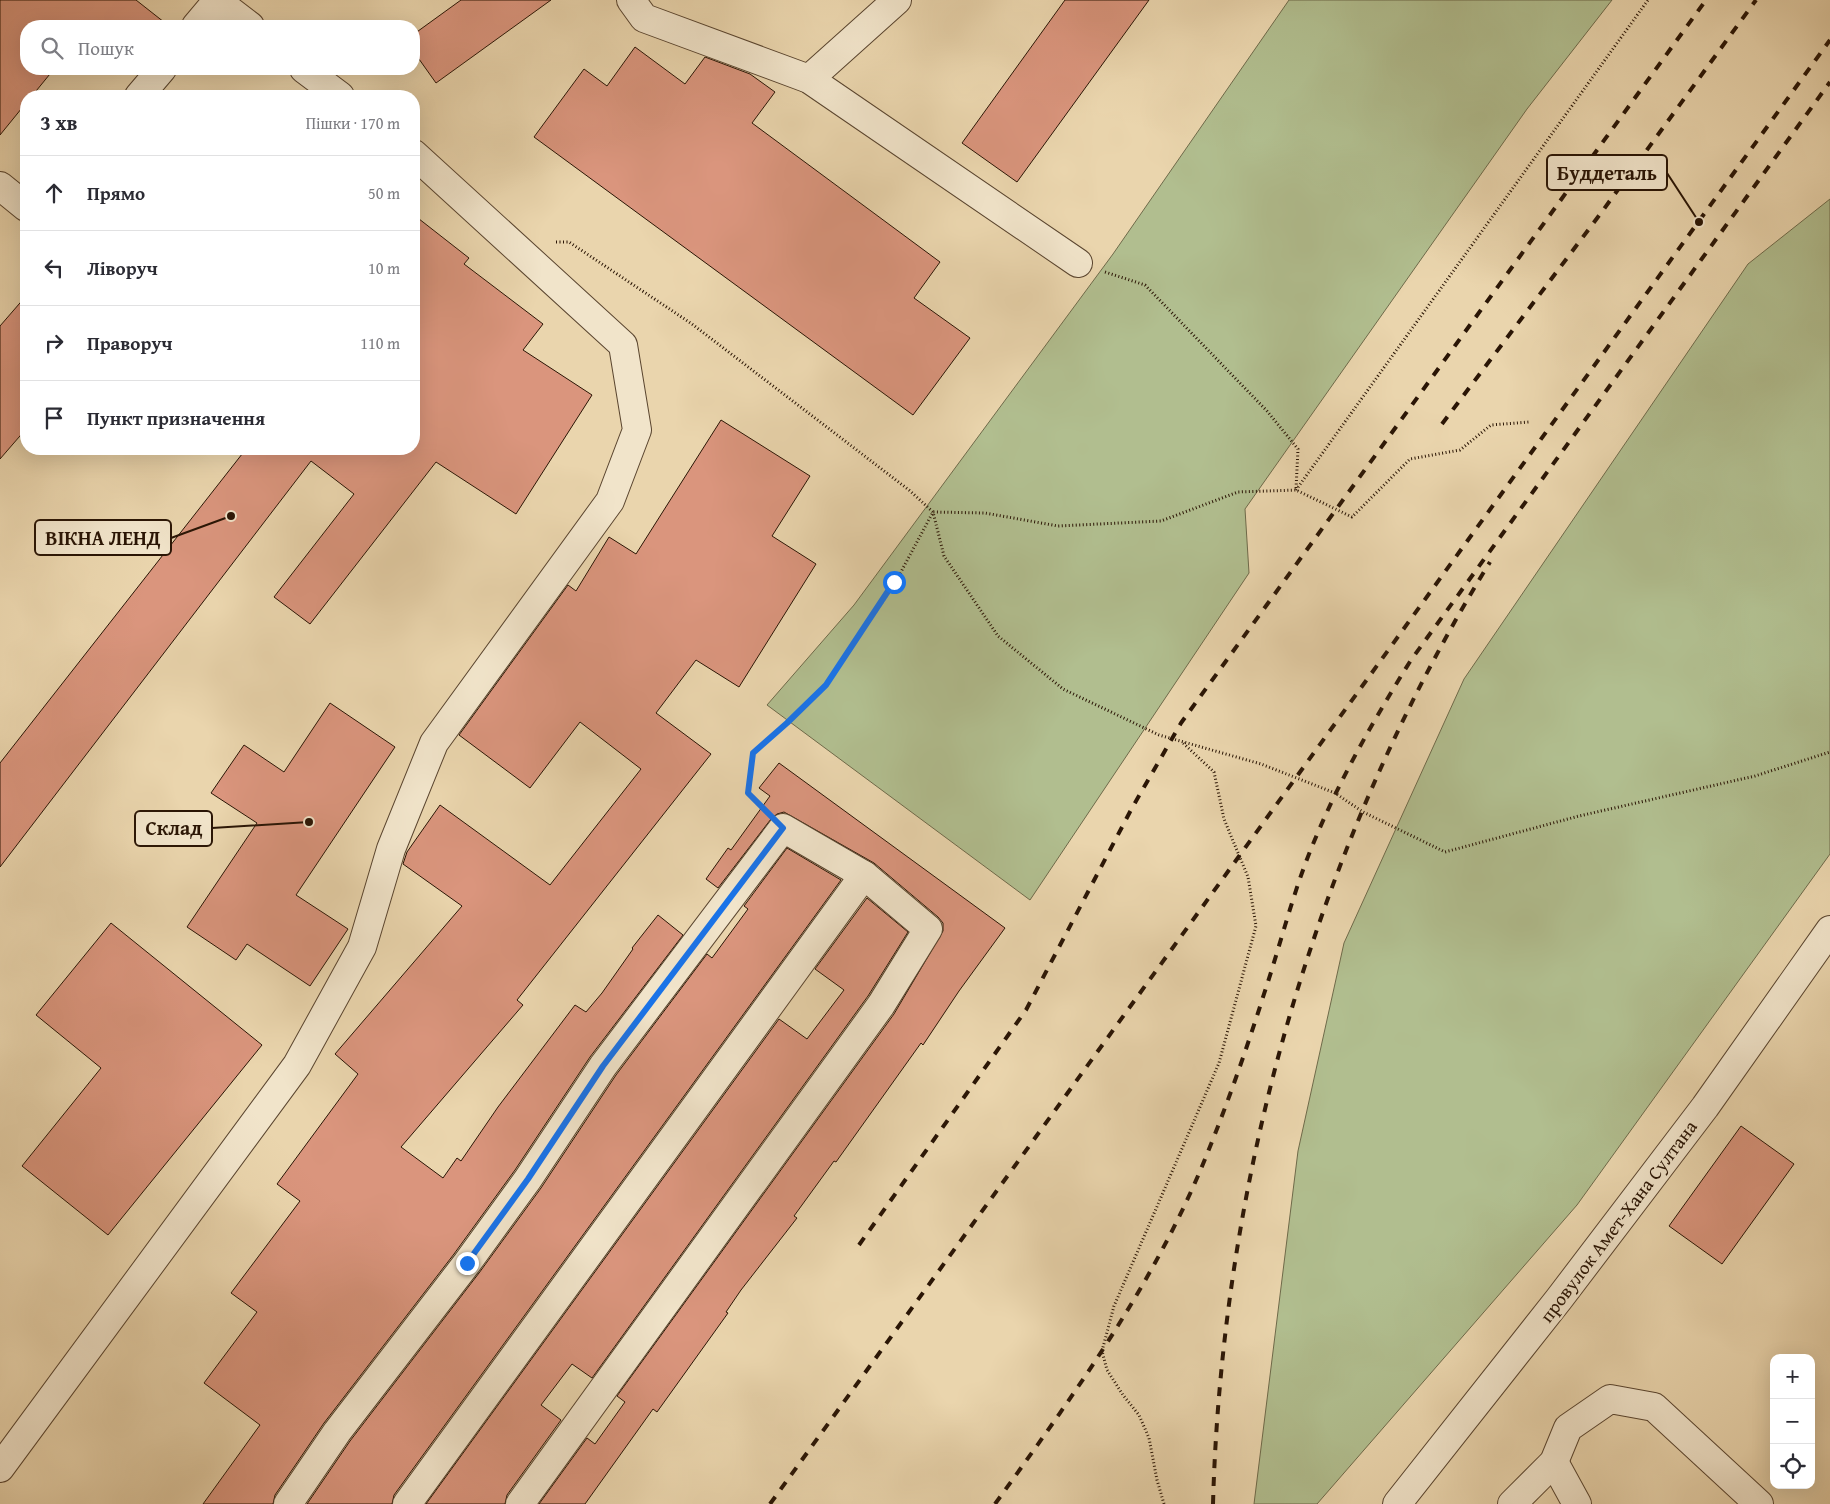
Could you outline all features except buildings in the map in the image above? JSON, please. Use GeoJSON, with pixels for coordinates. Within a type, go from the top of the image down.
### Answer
{"type":"FeatureCollection","features":[{"type":"Feature","properties":{"kind":"street"},"geometry":{"type":"LineString","coordinates":[[201,20],[216,0],[242,20]]}},
{"type":"Feature","properties":{"kind":"street"},"geometry":{"type":"LineString","coordinates":[[631,0],[644,18],[809,79],[1078,263]]}},
{"type":"Feature","properties":{"kind":"street"},"geometry":{"type":"LineString","coordinates":[[809,79],[897,0]]}},
{"type":"Feature","properties":{"kind":"street"},"geometry":{"type":"LineString","coordinates":[[144,90],[157,75]]}},
{"type":"Feature","properties":{"kind":"street"},"geometry":{"type":"LineString","coordinates":[[312,75],[332,90]]}},
{"type":"Feature","properties":{"kind":"street"},"geometry":{"type":"LineString","coordinates":[[0,1468],[297,1065],[362,946],[391,849],[434,743],[610,501],[637,430],[623,346],[420,160]]}},
{"type":"Feature","properties":{"kind":"street"},"geometry":{"type":"LineString","coordinates":[[0,186],[20,202]]}},
{"type":"Feature","properties":{"kind":"street"},"geometry":{"type":"LineString","coordinates":[[288,1504],[337,1432],[467,1263],[528,1179],[603,1066],[783,828],[864,875],[928,929],[881,1005],[520,1504]]}},
{"type":"Feature","properties":{"kind":"street"},"geometry":{"type":"LineString","coordinates":[[407,1504],[864,875]]}},
{"type":"Feature","properties":{"kind":"street","name":"провулок Амет-Хана Султана"},"geometry":{"type":"LineString","coordinates":[[1397,1504],[1559,1299],[1699,1114],[1830,930]]}},
{"type":"Feature","properties":{"kind":"street"},"geometry":{"type":"LineString","coordinates":[[1512,1504],[1554,1462],[1568,1428],[1610,1399],[1654,1407],[1759,1504]]}},
{"type":"Feature","properties":{"kind":"street"},"geometry":{"type":"LineString","coordinates":[[1554,1462],[1577,1504]]}},
{"type":"Feature","properties":{"kind":"path"},"geometry":{"type":"LineString","coordinates":[[1296,490],[1648,0]]}},
{"type":"Feature","properties":{"kind":"path"},"geometry":{"type":"LineString","coordinates":[[508,241],[569,242],[692,324],[909,490],[933,512],[944,556],[998,636],[1063,689],[1159,735],[1261,764],[1335,793],[1363,812],[1445,852],[1579,816],[1755,776],[1830,752]]}},
{"type":"Feature","properties":{"kind":"path"},"geometry":{"type":"LineString","coordinates":[[1078,263],[1145,285],[1267,411],[1298,449],[1296,490]]}},
{"type":"Feature","properties":{"kind":"path"},"geometry":{"type":"LineString","coordinates":[[933,512],[985,513],[1058,526],[1161,521],[1238,492],[1296,490],[1352,517],[1410,460],[1460,450],[1491,425],[1529,422]]}},
{"type":"Feature","properties":{"kind":"path"},"geometry":{"type":"LineString","coordinates":[[783,828],[748,793],[753,753],[826,685],[894,582],[933,512]]}},
{"type":"Feature","properties":{"kind":"path"},"geometry":{"type":"LineString","coordinates":[[1164,1504],[1157,1480],[1149,1438],[1139,1415],[1107,1370],[1102,1351],[1114,1306],[1219,1063],[1256,926],[1248,877],[1224,819],[1214,772],[1182,742]]}},
{"type":"Feature","properties":{"kind":"green space"},"geometry":{"type":"Polygon","coordinates":[[[1289,0],[1612,0],[1527,109],[1245,509],[1249,573],[1030,900],[767,705],[854,605],[1113,254],[1289,0]]]}},
{"type":"Feature","properties":{"kind":"green space"},"geometry":{"type":"Polygon","coordinates":[[[1830,199],[1830,854],[1577,1205],[1317,1504],[1254,1504],[1298,1151],[1344,943],[1464,679],[1748,264],[1830,199]]]}},
{"type":"Feature","properties":{"kind":"railway"},"geometry":{"type":"LineString","coordinates":[[859,1245],[1026,1010],[1132,808],[1181,723],[1706,0]]}},
{"type":"Feature","properties":{"kind":"railway"},"geometry":{"type":"LineString","coordinates":[[1442,424],[1601,213],[1756,0]]}},
{"type":"Feature","properties":{"kind":"railway"},"geometry":{"type":"LineString","coordinates":[[770,1504],[1830,40]]}},
{"type":"Feature","properties":{"kind":"railway"},"geometry":{"type":"LineString","coordinates":[[995,1504],[1109,1340],[1160,1254],[1183,1209],[1220,1122],[1250,1037],[1311,849],[1344,776],[1383,706],[1411,660],[1830,82]]}},
{"type":"Feature","properties":{"kind":"railway"},"geometry":{"type":"LineString","coordinates":[[1213,1504],[1220,1381],[1236,1257],[1259,1135],[1290,1015],[1329,896],[1375,781],[1429,669],[1490,562]]}},
{"type":"Feature","properties":{"kind":"place","name":"Буддеталь"},"geometry":{"type":"Point","coordinates":[1699,222]}},
{"type":"Feature","properties":{"kind":"place","name":"ВІКНА ЛЕНД"},"geometry":{"type":"Point","coordinates":[231,516]}},
{"type":"Feature","properties":{"kind":"place","name":"Склад"},"geometry":{"type":"Point","coordinates":[309,822]}},
{"type":"Feature","properties":{"kind":"route"},"geometry":{"type":"LineString","coordinates":[[467,1263],[528,1179],[603,1066],[783,828],[748,793],[753,753],[826,685],[894,582]]}}]}
